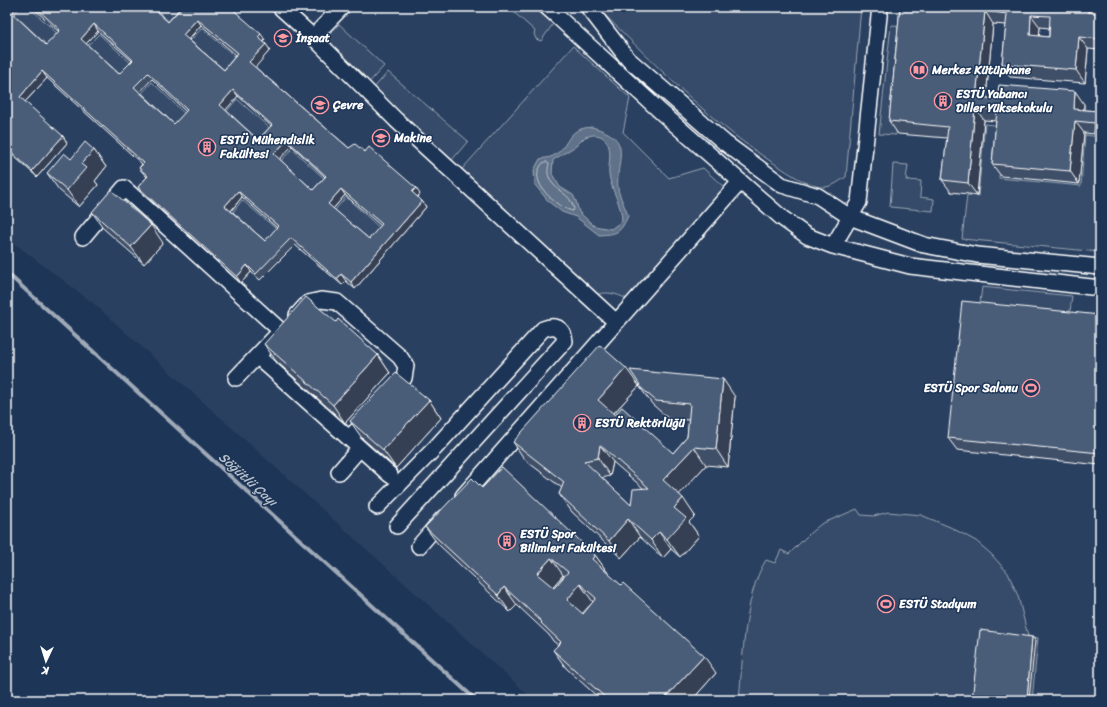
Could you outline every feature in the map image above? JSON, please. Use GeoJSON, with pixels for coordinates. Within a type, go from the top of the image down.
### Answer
{"type":"FeatureCollection","features":[{"type":"Feature","properties":{"kind":"street"},"geometry":{"type":"LineString","coordinates":[[280,7],[313,37],[396,120],[616,322]]}},
{"type":"Feature","properties":{"kind":"street"},"geometry":{"type":"LineString","coordinates":[[313,37],[342,7]]}},
{"type":"Feature","properties":{"kind":"street"},"geometry":{"type":"LineString","coordinates":[[548,7],[661,112],[740,182],[782,218],[807,236],[833,246],[910,266],[1100,288]]}},
{"type":"Feature","properties":{"kind":"street"},"geometry":{"type":"LineString","coordinates":[[588,7],[628,59],[726,143],[782,186],[818,196],[850,217],[924,245],[977,255],[1100,267]]}},
{"type":"Feature","properties":{"kind":"street"},"geometry":{"type":"LineString","coordinates":[[833,246],[859,202],[880,7]]}},
{"type":"Feature","properties":{"kind":"street"},"geometry":{"type":"LineString","coordinates":[[419,546],[740,182]]}},
{"type":"Feature","properties":{"kind":"street"},"geometry":{"type":"LineString","coordinates":[[82,237],[124,188],[281,331]]}},
{"type":"Feature","properties":{"kind":"street"},"geometry":{"type":"LineString","coordinates":[[236,378],[308,303],[321,300],[337,302],[400,357],[406,366],[404,378],[354,443],[338,472]]}},
{"type":"Feature","properties":{"kind":"street"},"geometry":{"type":"LineString","coordinates":[[377,507],[394,480],[440,442],[543,329],[551,326],[559,329],[564,334],[565,341],[397,526]]}},
{"type":"Feature","properties":{"kind":"street"},"geometry":{"type":"LineString","coordinates":[[257,356],[418,503]]}},
{"type":"Feature","properties":{"kind":"shaded area"},"geometry":{"type":"Polygon","coordinates":[[[7,7],[1100,7],[1100,700],[534,700],[93,303],[7,238],[7,7]]]}},
{"type":"Feature","properties":{"kind":"shaded area"},"geometry":{"type":"Polygon","coordinates":[[[20,7],[29,7],[61,37],[50,48],[14,14],[20,7]]]}},
{"type":"Feature","properties":{"kind":"shaded area"},"geometry":{"type":"Polygon","coordinates":[[[153,7],[178,7],[184,12],[173,25],[153,7]]]}},
{"type":"Feature","properties":{"kind":"shaded area"},"geometry":{"type":"Polygon","coordinates":[[[508,7],[533,7],[553,24],[541,41],[536,39],[534,34],[535,31],[508,7]]]}},
{"type":"Feature","properties":{"kind":"shaded area"},"geometry":{"type":"Polygon","coordinates":[[[600,7],[861,7],[846,177],[828,187],[816,186],[805,182],[754,150],[731,133],[687,95],[604,14],[600,7]]]}},
{"type":"Feature","properties":{"kind":"shaded area"},"geometry":{"type":"Polygon","coordinates":[[[339,24],[384,66],[366,86],[321,44],[339,24]]]}},
{"type":"Feature","properties":{"kind":"shaded area"},"geometry":{"type":"Polygon","coordinates":[[[891,25],[906,26],[896,135],[879,134],[891,25]]]}},
{"type":"Feature","properties":{"kind":"shaded area"},"geometry":{"type":"Polygon","coordinates":[[[202,28],[239,60],[228,73],[190,41],[202,28]]]}},
{"type":"Feature","properties":{"kind":"shaded area"},"geometry":{"type":"Polygon","coordinates":[[[99,34],[134,66],[124,78],[88,45],[99,34]]]}},
{"type":"Feature","properties":{"kind":"shaded area"},"geometry":{"type":"Polygon","coordinates":[[[573,46],[630,98],[623,132],[669,178],[703,168],[726,189],[631,301],[615,294],[598,294],[462,169],[573,46]]]}},
{"type":"Feature","properties":{"kind":"shaded area"},"geometry":{"type":"Polygon","coordinates":[[[388,72],[468,141],[452,160],[372,90],[388,72]]]}},
{"type":"Feature","properties":{"kind":"shaded area"},"geometry":{"type":"Polygon","coordinates":[[[152,82],[188,117],[178,128],[142,93],[152,82]]]}},
{"type":"Feature","properties":{"kind":"shaded area"},"geometry":{"type":"Polygon","coordinates":[[[237,99],[273,131],[262,143],[227,111],[237,99]]]}},
{"type":"Feature","properties":{"kind":"shaded area"},"geometry":{"type":"Polygon","coordinates":[[[985,124],[1004,126],[999,178],[1081,186],[1085,135],[1100,137],[1100,252],[962,239],[967,195],[978,196],[985,124]]]}},
{"type":"Feature","properties":{"kind":"shaded area"},"geometry":{"type":"Polygon","coordinates":[[[292,149],[328,182],[317,194],[281,161],[292,149]]]}},
{"type":"Feature","properties":{"kind":"shaded area"},"geometry":{"type":"Polygon","coordinates":[[[893,164],[908,165],[906,180],[921,181],[920,197],[934,199],[933,211],[890,207],[893,164]]]}},
{"type":"Feature","properties":{"kind":"shaded area"},"geometry":{"type":"Polygon","coordinates":[[[346,197],[383,231],[373,244],[335,210],[346,197]]]}},
{"type":"Feature","properties":{"kind":"shaded area"},"geometry":{"type":"Polygon","coordinates":[[[242,200],[280,232],[269,245],[233,212],[242,200]]]}},
{"type":"Feature","properties":{"kind":"shaded area"},"geometry":{"type":"Polygon","coordinates":[[[982,287],[1072,296],[1069,319],[979,310],[982,287]]]}},
{"type":"Feature","properties":{"kind":"shaded area","name":"ESTÜ Stadyum"},"geometry":{"type":"Polygon","coordinates":[[[857,509],[861,515],[874,516],[888,512],[921,515],[950,527],[976,541],[991,554],[1008,573],[1018,596],[1028,636],[1038,638],[1032,700],[739,700],[749,608],[753,590],[766,560],[775,563],[781,550],[789,554],[821,524],[857,509]]]}},
{"type":"Feature","properties":{"kind":"water"},"geometry":{"type":"Polygon","coordinates":[[[592,127],[606,132],[619,144],[620,159],[618,189],[628,216],[618,232],[599,235],[576,217],[562,212],[549,202],[535,185],[534,170],[540,159],[548,158],[559,152],[572,134],[583,128],[592,127]],[[593,135],[585,137],[576,146],[553,160],[552,174],[560,187],[573,195],[579,212],[594,226],[611,229],[622,221],[622,215],[610,180],[610,153],[608,145],[600,136],[593,135]]]}},
{"type":"Feature","properties":{"kind":"building","name":"ESTÜ Mühendislik Fakültesi"},"geometry":{"type":"Polygon","coordinates":[[[35,7],[152,7],[168,22],[182,7],[230,7],[261,34],[258,37],[266,44],[249,62],[349,148],[355,144],[365,152],[369,147],[416,188],[412,192],[422,201],[351,282],[341,274],[337,279],[291,238],[256,274],[247,265],[237,277],[138,187],[148,176],[139,168],[144,163],[42,71],[20,97],[63,136],[32,171],[7,148],[7,87],[11,82],[7,79],[7,8],[46,45],[60,30],[35,7]],[[197,19],[183,35],[224,70],[238,53],[197,19]],[[94,24],[81,39],[119,74],[133,60],[94,24]],[[148,73],[134,87],[174,124],[187,110],[148,73]],[[233,90],[220,105],[258,140],[272,125],[233,90]],[[287,140],[274,154],[313,190],[326,176],[287,140]],[[341,189],[328,204],[369,239],[382,224],[341,189]],[[238,191],[225,206],[265,241],[278,226],[238,191]]]}},
{"type":"Feature","properties":{"kind":"building","name":"ESTÜ Yabancı Diller Yüksekokulu"},"geometry":{"type":"Polygon","coordinates":[[[900,7],[1088,7],[1088,12],[1100,14],[1100,39],[1079,37],[1076,70],[1002,64],[1007,14],[985,11],[976,97],[997,99],[999,85],[1075,91],[1074,109],[1098,111],[1100,94],[1100,134],[1094,133],[1095,123],[1075,121],[1070,171],[992,164],[997,110],[975,108],[968,183],[942,180],[948,127],[889,121],[900,7]],[[1031,15],[1030,35],[1049,37],[1050,16],[1031,15]]]}},
{"type":"Feature","properties":{"kind":"building"},"geometry":{"type":"Polygon","coordinates":[[[85,142],[94,150],[81,164],[86,168],[67,190],[47,173],[64,153],[71,159],[85,142]]]}},
{"type":"Feature","properties":{"kind":"building"},"geometry":{"type":"Polygon","coordinates":[[[111,190],[151,225],[131,247],[92,212],[111,190]]]}},
{"type":"Feature","properties":{"kind":"building"},"geometry":{"type":"Polygon","coordinates":[[[306,297],[336,322],[338,319],[378,355],[333,405],[264,344],[306,297]]]}},
{"type":"Feature","properties":{"kind":"building","name":"ESTÜ Spor Salonu"},"geometry":{"type":"Polygon","coordinates":[[[962,301],[1100,315],[1100,453],[948,438],[962,301]]]}},
{"type":"Feature","properties":{"kind":"building"},"geometry":{"type":"Polygon","coordinates":[[[600,345],[626,368],[598,400],[615,415],[622,407],[673,453],[687,437],[690,404],[656,401],[639,386],[640,385],[630,370],[723,379],[716,449],[694,447],[663,480],[683,498],[674,508],[686,518],[667,539],[659,532],[651,540],[628,519],[609,541],[559,494],[564,482],[513,442],[600,345]],[[600,445],[598,458],[584,461],[631,505],[633,489],[649,488],[600,445]]]}},
{"type":"Feature","properties":{"kind":"building"},"geometry":{"type":"Polygon","coordinates":[[[396,373],[429,400],[383,450],[350,421],[396,373]]]}},
{"type":"Feature","properties":{"kind":"building"},"geometry":{"type":"Polygon","coordinates":[[[502,467],[595,555],[592,559],[621,585],[623,583],[704,656],[663,700],[608,700],[553,650],[561,642],[541,623],[542,622],[504,587],[498,595],[425,527],[472,478],[482,488],[502,467]],[[551,558],[537,574],[554,588],[568,572],[551,558]],[[580,584],[567,600],[583,614],[596,598],[580,584]]]}},
{"type":"Feature","properties":{"kind":"building"},"geometry":{"type":"Polygon","coordinates":[[[980,630],[1032,637],[1027,700],[972,700],[980,630]]]}},
{"type":"Feature","properties":{"kind":"waterway","name":"Söğütlü Çayı"},"geometry":{"type":"LineString","coordinates":[[7,273],[476,700]]}},
{"type":"Feature","properties":{"kind":"place","name":"İnşaat"},"geometry":{"type":"Point","coordinates":[283,38]}},
{"type":"Feature","properties":{"kind":"place","name":"Merkez Kütüphane"},"geometry":{"type":"Point","coordinates":[919,70]}},
{"type":"Feature","properties":{"kind":"place","name":"ESTÜ Yabancı Diller Yüksekokulu"},"geometry":{"type":"Point","coordinates":[943,101]}},
{"type":"Feature","properties":{"kind":"place","name":"Çevre"},"geometry":{"type":"Point","coordinates":[320,105]}},
{"type":"Feature","properties":{"kind":"place","name":"Makine"},"geometry":{"type":"Point","coordinates":[381,138]}},
{"type":"Feature","properties":{"kind":"place","name":"ESTÜ Mühendislik Fakültesi"},"geometry":{"type":"Point","coordinates":[207,147]}},
{"type":"Feature","properties":{"kind":"place","name":"ESTÜ Spor Salonu"},"geometry":{"type":"Point","coordinates":[1031,388]}},
{"type":"Feature","properties":{"kind":"place","name":"ESTÜ Rektörlüğü"},"geometry":{"type":"Point","coordinates":[582,423]}},
{"type":"Feature","properties":{"kind":"place","name":"ESTÜ Spor Bilimleri Fakültesi"},"geometry":{"type":"Point","coordinates":[507,541]}},
{"type":"Feature","properties":{"kind":"place","name":"ESTÜ Stadyum"},"geometry":{"type":"Point","coordinates":[886,604]}}]}
